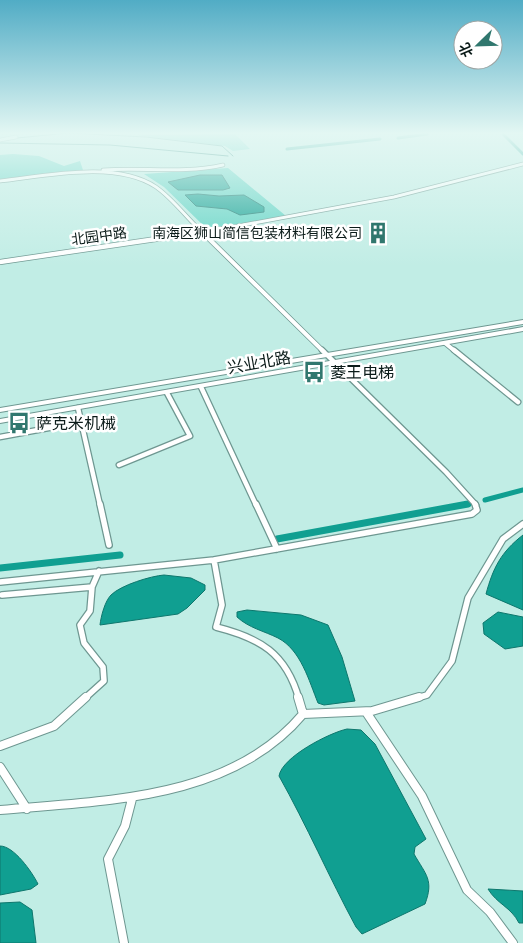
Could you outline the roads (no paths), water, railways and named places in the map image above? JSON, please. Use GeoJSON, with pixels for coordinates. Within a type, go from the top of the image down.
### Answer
{"type":"FeatureCollection","features":[{"type":"Feature","properties":{"kind":"main road","name":"兴业北路"},"geometry":{"type":"LineString","coordinates":[[0,410],[523,322]]}},
{"type":"Feature","properties":{"kind":"main road","name":"兴业北路"},"geometry":{"type":"LineString","coordinates":[[0,421],[523,329]]}},
{"type":"Feature","properties":{"kind":"street"},"geometry":{"type":"LineString","coordinates":[[0,181],[32,178]]}},
{"type":"Feature","properties":{"kind":"street"},"geometry":{"type":"LineString","coordinates":[[0,582],[214,560],[472,514],[477,510],[476,505],[446,472],[205,234],[156,187],[133,178]]}},
{"type":"Feature","properties":{"kind":"street","name":"北园中路"},"geometry":{"type":"LineString","coordinates":[[0,263],[205,234],[428,192],[477,178]]}},
{"type":"Feature","properties":{"kind":"street"},"geometry":{"type":"LineString","coordinates":[[445,343],[518,402]]}},
{"type":"Feature","properties":{"kind":"street"},"geometry":{"type":"LineString","coordinates":[[201,386],[277,549]]}},
{"type":"Feature","properties":{"kind":"street"},"geometry":{"type":"LineString","coordinates":[[119,465],[190,436],[167,392]]}},
{"type":"Feature","properties":{"kind":"street"},"geometry":{"type":"LineString","coordinates":[[78,408],[109,545]]}},
{"type":"Feature","properties":{"kind":"street"},"geometry":{"type":"LineString","coordinates":[[0,437],[81,422]]}},
{"type":"Feature","properties":{"kind":"street"},"geometry":{"type":"LineString","coordinates":[[303,714],[366,712],[427,695],[452,661],[468,598],[503,539],[523,524]]}},
{"type":"Feature","properties":{"kind":"street"},"geometry":{"type":"LineString","coordinates":[[214,560],[222,605],[216,627],[245,633],[276,654],[296,687],[303,714]]}},
{"type":"Feature","properties":{"kind":"street"},"geometry":{"type":"LineString","coordinates":[[0,746],[54,726],[101,686],[104,681],[103,667],[84,643],[80,625],[90,611],[92,587],[99,571]]}},
{"type":"Feature","properties":{"kind":"street"},"geometry":{"type":"LineString","coordinates":[[2,595],[92,587]]}},
{"type":"Feature","properties":{"kind":"street"},"geometry":{"type":"LineString","coordinates":[[366,712],[422,796],[467,890],[490,912],[514,943]]}},
{"type":"Feature","properties":{"kind":"street"},"geometry":{"type":"LineString","coordinates":[[0,810],[132,799],[222,773],[257,754],[294,726],[303,714]]}},
{"type":"Feature","properties":{"kind":"street"},"geometry":{"type":"LineString","coordinates":[[0,767],[27,809]]}},
{"type":"Feature","properties":{"kind":"street"},"geometry":{"type":"LineString","coordinates":[[124,943],[108,859],[110,849],[121,835],[132,799]]}},
{"type":"Feature","properties":{"kind":"waterway"},"geometry":{"type":"LineString","coordinates":[[485,500],[523,490]]}},
{"type":"Feature","properties":{"kind":"waterway"},"geometry":{"type":"LineString","coordinates":[[277,539],[468,504],[463,505]]}},
{"type":"Feature","properties":{"kind":"waterway"},"geometry":{"type":"LineString","coordinates":[[0,568],[120,555]]}},
{"type":"Feature","properties":{"kind":"place","name":"南海区狮山简信包装材料有限公司"},"geometry":{"type":"Point","coordinates":[378,233]}},
{"type":"Feature","properties":{"kind":"place","name":"菱王电梯"},"geometry":{"type":"Point","coordinates":[314,372]}},
{"type":"Feature","properties":{"kind":"place","name":"萨克米机械"},"geometry":{"type":"Point","coordinates":[19,423]}}]}
